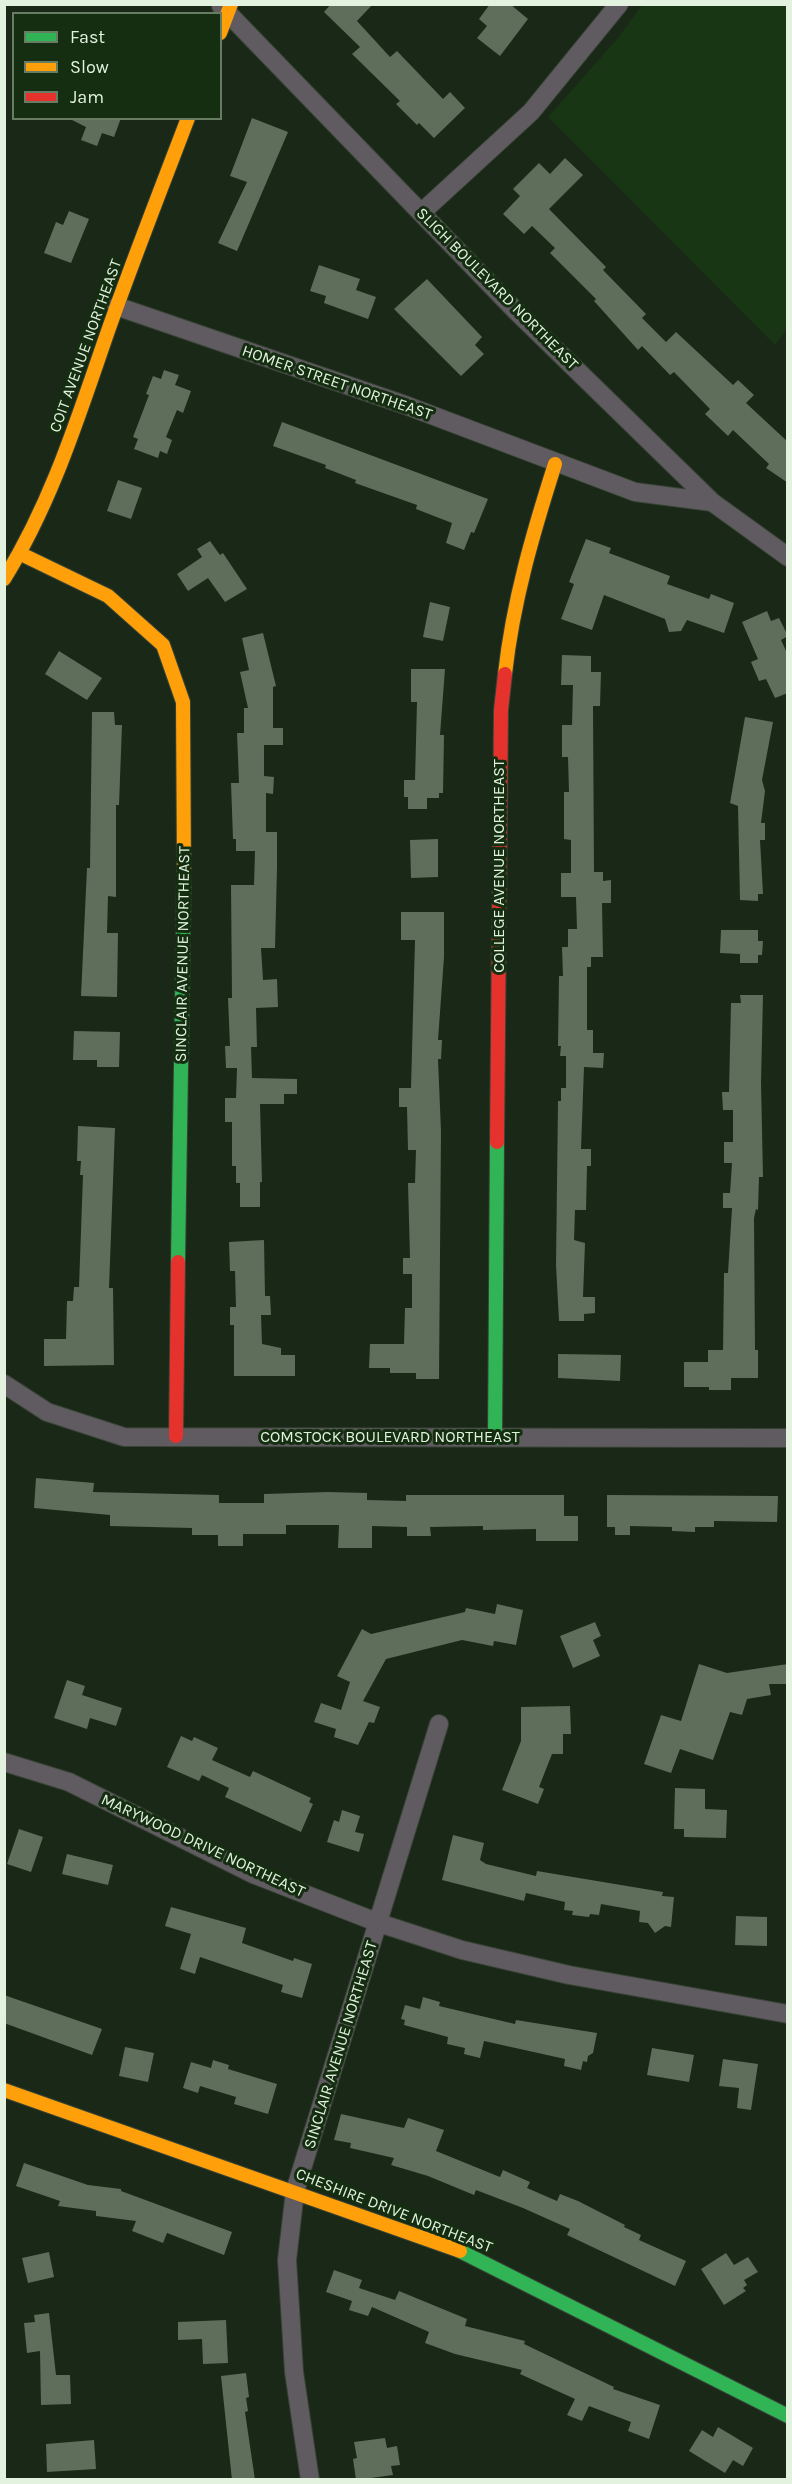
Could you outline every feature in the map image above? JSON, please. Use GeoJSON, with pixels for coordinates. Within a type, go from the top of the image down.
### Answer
{"type":"FeatureCollection","features":[{"type":"Feature","properties":{"kind":"street"},"geometry":{"type":"LineString","coordinates":[[422,213],[531,112],[619,4]]}},
{"type":"Feature","properties":{"kind":"street"},"geometry":{"type":"LineString","coordinates":[[222,24],[226,7]]}},
{"type":"Feature","properties":{"kind":"street","name":"SLIGH BOULEVARD NORTHEAST"},"geometry":{"type":"LineString","coordinates":[[226,7],[514,309],[712,502],[788,557]]}},
{"type":"Feature","properties":{"kind":"street","name":"COIT AVENUE NORTHEAST"},"geometry":{"type":"LineString","coordinates":[[4,579],[21,554],[55,481],[116,306],[187,120]]}},
{"type":"Feature","properties":{"kind":"street","name":"HOMER STREET NORTHEAST"},"geometry":{"type":"LineString","coordinates":[[116,306],[405,405],[555,464]]}},
{"type":"Feature","properties":{"kind":"street"},"geometry":{"type":"LineString","coordinates":[[555,464],[635,492],[712,502]]}},
{"type":"Feature","properties":{"kind":"street","name":"COLLEGE AVENUE NORTHEAST"},"geometry":{"type":"LineString","coordinates":[[495,1438],[501,710],[510,625],[528,548],[555,464]]}},
{"type":"Feature","properties":{"kind":"street","name":"SINCLAIR AVENUE NORTHEAST"},"geometry":{"type":"LineString","coordinates":[[21,554],[108,596],[163,645],[183,702],[184,861],[176,1436]]}},
{"type":"Feature","properties":{"kind":"street","name":"COMSTOCK BOULEVARD NORTHEAST"},"geometry":{"type":"LineString","coordinates":[[4,1384],[47,1412],[124,1437],[788,1438]]}},
{"type":"Feature","properties":{"kind":"street","name":"SINCLAIR AVENUE NORTHEAST"},"geometry":{"type":"LineString","coordinates":[[310,2480],[294,2372],[287,2260],[295,2190],[439,1724]]}},
{"type":"Feature","properties":{"kind":"street","name":"MARYWOOD DRIVE NORTHEAST"},"geometry":{"type":"LineString","coordinates":[[4,1762],[69,1782],[253,1874],[379,1923],[462,1950],[568,1975],[788,2014]]}},
{"type":"Feature","properties":{"kind":"street","name":"CHESHIRE DRIVE NORTHEAST"},"geometry":{"type":"LineString","coordinates":[[4,2090],[295,2190],[465,2253],[788,2416]]}},
{"type":"Feature","properties":{"kind":"shaded area"},"geometry":{"type":"Polygon","coordinates":[[[642,5],[787,5],[788,327],[775,345],[548,117],[617,39],[642,5]]]}},
{"type":"Feature","properties":{"kind":"building"},"geometry":{"type":"Polygon","coordinates":[[[331,4],[373,4],[357,21],[390,57],[397,51],[443,99],[450,92],[465,108],[434,138],[419,123],[417,125],[396,104],[400,101],[352,54],[360,47],[324,12],[331,4]]]}},
{"type":"Feature","properties":{"kind":"building"},"geometry":{"type":"Polygon","coordinates":[[[490,4],[510,4],[528,19],[500,56],[477,38],[487,26],[479,19],[490,4]]]}},
{"type":"Feature","properties":{"kind":"building"},"geometry":{"type":"Polygon","coordinates":[[[252,118],[288,132],[237,251],[218,243],[247,182],[230,176],[252,118]]]}},
{"type":"Feature","properties":{"kind":"building"},"geometry":{"type":"Polygon","coordinates":[[[72,120],[120,120],[114,137],[102,133],[97,146],[81,140],[86,127],[72,120]]]}},
{"type":"Feature","properties":{"kind":"building"},"geometry":{"type":"Polygon","coordinates":[[[565,158],[583,175],[549,209],[606,267],[603,270],[646,314],[642,318],[666,342],[676,332],[733,385],[738,380],[754,395],[746,403],[788,442],[788,483],[766,468],[769,464],[733,430],[728,436],[705,414],[710,409],[674,372],[670,375],[642,346],[638,350],[594,301],[596,299],[550,253],[555,248],[532,226],[524,234],[503,214],[520,196],[513,189],[539,163],[550,174],[565,158]]]}},
{"type":"Feature","properties":{"kind":"building"},"geometry":{"type":"Polygon","coordinates":[[[69,211],[89,219],[71,263],[44,253],[56,222],[63,225],[69,211]]]}},
{"type":"Feature","properties":{"kind":"building"},"geometry":{"type":"Polygon","coordinates":[[[319,265],[360,279],[356,290],[376,297],[368,319],[324,303],[326,296],[310,291],[319,265]]]}},
{"type":"Feature","properties":{"kind":"building"},"geometry":{"type":"Polygon","coordinates":[[[427,279],[482,337],[475,345],[484,354],[461,376],[394,309],[427,279]]]}},
{"type":"Feature","properties":{"kind":"building"},"geometry":{"type":"Polygon","coordinates":[[[164,370],[179,375],[175,385],[191,391],[183,413],[177,410],[166,437],[172,440],[167,454],[160,451],[158,458],[134,449],[138,439],[133,437],[149,395],[146,394],[153,376],[161,379],[164,370]]]}},
{"type":"Feature","properties":{"kind":"building"},"geometry":{"type":"Polygon","coordinates":[[[282,422],[488,499],[474,533],[471,532],[464,550],[446,543],[452,523],[416,509],[417,505],[355,483],[356,480],[325,468],[326,465],[273,446],[282,422]]]}},
{"type":"Feature","properties":{"kind":"building"},"geometry":{"type":"Polygon","coordinates":[[[118,480],[142,488],[131,519],[107,511],[118,480]]]}},
{"type":"Feature","properties":{"kind":"building"},"geometry":{"type":"Polygon","coordinates":[[[586,539],[611,548],[609,553],[670,576],[667,584],[709,599],[711,594],[734,603],[724,633],[687,620],[681,631],[669,632],[665,619],[604,595],[592,630],[561,619],[574,584],[569,582],[586,539]]]}},
{"type":"Feature","properties":{"kind":"building"},"geometry":{"type":"Polygon","coordinates":[[[210,541],[220,555],[223,553],[247,589],[225,602],[208,578],[188,591],[177,574],[202,557],[197,549],[210,541]]]}},
{"type":"Feature","properties":{"kind":"building"},"geometry":{"type":"Polygon","coordinates":[[[430,602],[450,607],[443,641],[423,637],[430,602]]]}},
{"type":"Feature","properties":{"kind":"building"},"geometry":{"type":"Polygon","coordinates":[[[767,611],[771,621],[779,618],[788,636],[781,640],[788,655],[788,693],[775,698],[766,679],[759,681],[751,662],[758,659],[742,622],[767,611]]]}},
{"type":"Feature","properties":{"kind":"building"},"geometry":{"type":"Polygon","coordinates":[[[263,633],[276,686],[273,687],[273,728],[283,728],[283,745],[264,745],[264,776],[274,777],[273,794],[266,793],[266,832],[277,832],[277,868],[275,948],[261,948],[263,980],[277,979],[278,1007],[256,1008],[257,1047],[251,1047],[252,1078],[297,1079],[297,1094],[284,1094],[284,1104],[260,1104],[262,1182],[260,1182],[260,1207],[240,1207],[240,1183],[236,1183],[236,1166],[232,1166],[232,1122],[225,1122],[225,1098],[236,1098],[237,1068],[226,1068],[225,1046],[230,1046],[228,998],[232,998],[231,885],[254,885],[255,851],[236,851],[236,839],[233,839],[231,783],[239,783],[237,733],[244,733],[244,708],[248,708],[240,672],[249,670],[242,638],[263,633]]]}},
{"type":"Feature","properties":{"kind":"building"},"geometry":{"type":"Polygon","coordinates":[[[59,651],[102,678],[87,700],[45,674],[59,651]]]}},
{"type":"Feature","properties":{"kind":"building"},"geometry":{"type":"Polygon","coordinates":[[[562,655],[591,656],[591,672],[601,672],[600,706],[593,706],[594,872],[603,872],[603,881],[611,880],[611,903],[602,903],[603,957],[591,957],[591,967],[587,967],[587,1030],[593,1030],[593,1053],[604,1053],[603,1068],[584,1067],[581,1149],[591,1149],[591,1166],[587,1166],[586,1210],[575,1210],[574,1240],[585,1243],[583,1297],[595,1297],[595,1313],[584,1314],[584,1321],[559,1321],[556,1265],[558,1101],[561,1101],[561,1088],[566,1088],[566,1056],[560,1056],[561,1046],[558,1046],[559,976],[563,976],[562,947],[568,947],[568,929],[577,929],[576,897],[561,897],[561,873],[571,873],[571,840],[564,839],[564,792],[569,792],[568,757],[562,757],[562,725],[572,725],[573,685],[561,685],[562,655]]]}},
{"type":"Feature","properties":{"kind":"building"},"geometry":{"type":"Polygon","coordinates":[[[411,669],[445,669],[440,735],[444,735],[443,793],[439,793],[439,798],[427,798],[427,809],[408,809],[408,797],[404,797],[404,780],[415,780],[417,702],[411,702],[411,669]]]}},
{"type":"Feature","properties":{"kind":"building"},"geometry":{"type":"Polygon","coordinates":[[[92,712],[114,712],[115,725],[122,725],[119,805],[116,805],[116,897],[108,896],[107,933],[118,933],[117,997],[81,996],[87,868],[90,868],[92,712]]]}},
{"type":"Feature","properties":{"kind":"building"},"geometry":{"type":"Polygon","coordinates":[[[745,717],[773,722],[762,780],[765,791],[761,823],[765,823],[765,840],[760,840],[763,894],[758,894],[758,901],[740,900],[738,806],[730,803],[745,717]]]}},
{"type":"Feature","properties":{"kind":"building"},"geometry":{"type":"Polygon","coordinates":[[[438,839],[438,877],[411,878],[410,840],[438,839]]]}},
{"type":"Feature","properties":{"kind":"building"},"geometry":{"type":"Polygon","coordinates":[[[401,912],[444,912],[444,957],[438,1040],[442,1040],[441,1059],[438,1059],[441,1131],[439,1379],[416,1379],[416,1373],[390,1373],[390,1368],[369,1368],[370,1344],[404,1344],[405,1308],[412,1308],[412,1274],[403,1274],[403,1258],[410,1258],[408,1183],[415,1183],[416,1150],[408,1150],[407,1107],[399,1107],[399,1088],[411,1088],[415,940],[401,940],[401,912]]]}},
{"type":"Feature","properties":{"kind":"building"},"geometry":{"type":"Polygon","coordinates":[[[721,930],[758,930],[758,941],[763,941],[762,955],[758,955],[758,963],[740,963],[740,954],[720,953],[721,930]]]}},
{"type":"Feature","properties":{"kind":"building"},"geometry":{"type":"Polygon","coordinates":[[[740,995],[763,995],[761,1082],[763,1177],[759,1177],[758,1210],[756,1209],[754,1218],[755,1350],[758,1350],[758,1378],[731,1378],[731,1390],[709,1390],[709,1387],[684,1387],[684,1362],[708,1362],[708,1350],[723,1350],[724,1273],[728,1273],[732,1208],[723,1208],[723,1193],[730,1193],[732,1163],[724,1163],[724,1142],[733,1142],[733,1110],[723,1110],[722,1092],[729,1092],[731,1003],[741,1003],[740,995]]]}},
{"type":"Feature","properties":{"kind":"building"},"geometry":{"type":"Polygon","coordinates":[[[74,1031],[120,1032],[119,1067],[97,1067],[97,1060],[73,1060],[74,1031]]]}},
{"type":"Feature","properties":{"kind":"building"},"geometry":{"type":"Polygon","coordinates":[[[78,1126],[115,1128],[109,1288],[113,1288],[114,1365],[44,1366],[44,1339],[66,1339],[67,1301],[73,1301],[74,1287],[79,1287],[83,1175],[80,1175],[81,1161],[77,1161],[78,1126]]]}},
{"type":"Feature","properties":{"kind":"building"},"geometry":{"type":"Polygon","coordinates":[[[264,1240],[265,1296],[270,1296],[271,1315],[261,1315],[262,1344],[281,1348],[281,1355],[295,1355],[295,1376],[234,1376],[234,1325],[230,1325],[230,1307],[236,1307],[235,1271],[230,1271],[229,1242],[264,1240]]]}},
{"type":"Feature","properties":{"kind":"building"},"geometry":{"type":"Polygon","coordinates":[[[558,1354],[621,1355],[620,1381],[558,1378],[558,1354]]]}},
{"type":"Feature","properties":{"kind":"building"},"geometry":{"type":"Polygon","coordinates":[[[36,1478],[94,1483],[93,1492],[219,1495],[219,1503],[264,1503],[264,1494],[328,1492],[367,1493],[367,1500],[406,1501],[406,1495],[564,1495],[564,1516],[578,1516],[578,1541],[536,1541],[536,1529],[483,1530],[483,1526],[430,1527],[431,1536],[407,1536],[407,1527],[372,1526],[372,1548],[338,1548],[339,1525],[286,1525],[286,1534],[243,1534],[243,1546],[218,1546],[218,1535],[192,1535],[192,1528],[110,1526],[110,1515],[34,1508],[36,1478]]]}},
{"type":"Feature","properties":{"kind":"building"},"geometry":{"type":"Polygon","coordinates":[[[607,1495],[778,1496],[777,1522],[714,1521],[714,1527],[695,1527],[695,1532],[672,1531],[672,1527],[630,1526],[630,1535],[615,1535],[615,1527],[607,1527],[607,1495]]]}},
{"type":"Feature","properties":{"kind":"building"},"geometry":{"type":"Polygon","coordinates":[[[497,1604],[523,1610],[516,1645],[494,1641],[493,1646],[462,1640],[386,1659],[363,1701],[380,1707],[374,1723],[369,1722],[358,1745],[334,1737],[336,1729],[314,1722],[321,1703],[341,1710],[350,1682],[337,1676],[362,1629],[371,1634],[465,1612],[466,1608],[495,1614],[497,1604]]]}},
{"type":"Feature","properties":{"kind":"building"},"geometry":{"type":"Polygon","coordinates":[[[595,1622],[601,1636],[593,1640],[600,1656],[573,1668],[560,1636],[595,1622]]]}},
{"type":"Feature","properties":{"kind":"building"},"geometry":{"type":"Polygon","coordinates":[[[699,1664],[727,1673],[788,1664],[788,1684],[769,1684],[771,1695],[747,1699],[742,1715],[730,1712],[713,1760],[680,1749],[671,1773],[644,1764],[661,1715],[681,1721],[699,1664]]]}},
{"type":"Feature","properties":{"kind":"building"},"geometry":{"type":"Polygon","coordinates":[[[67,1680],[85,1686],[82,1695],[122,1708],[116,1726],[90,1718],[87,1729],[54,1718],[67,1680]]]}},
{"type":"Feature","properties":{"kind":"building"},"geometry":{"type":"Polygon","coordinates":[[[570,1706],[571,1734],[563,1734],[563,1754],[552,1754],[539,1787],[544,1789],[538,1804],[502,1790],[521,1741],[521,1707],[570,1706]]]}},
{"type":"Feature","properties":{"kind":"building"},"geometry":{"type":"Polygon","coordinates":[[[181,1736],[192,1741],[194,1737],[218,1748],[212,1760],[250,1777],[253,1771],[311,1798],[309,1802],[313,1804],[301,1832],[225,1797],[229,1788],[202,1775],[199,1781],[167,1767],[181,1736]]]}},
{"type":"Feature","properties":{"kind":"building"},"geometry":{"type":"Polygon","coordinates":[[[675,1788],[705,1789],[705,1809],[727,1810],[726,1838],[684,1837],[684,1829],[674,1829],[675,1788]]]}},
{"type":"Feature","properties":{"kind":"building"},"geometry":{"type":"Polygon","coordinates":[[[342,1810],[360,1816],[355,1832],[364,1834],[359,1852],[327,1842],[334,1820],[339,1822],[342,1810]]]}},
{"type":"Feature","properties":{"kind":"building"},"geometry":{"type":"Polygon","coordinates":[[[19,1829],[43,1837],[31,1872],[7,1864],[19,1829]]]}},
{"type":"Feature","properties":{"kind":"building"},"geometry":{"type":"Polygon","coordinates":[[[453,1835],[484,1843],[480,1860],[486,1864],[536,1876],[537,1871],[663,1892],[662,1896],[674,1897],[671,1927],[665,1926],[655,1933],[648,1923],[639,1922],[640,1911],[601,1904],[599,1915],[590,1914],[589,1917],[572,1915],[573,1911],[564,1910],[565,1902],[526,1893],[524,1901],[442,1880],[453,1835]]]}},
{"type":"Feature","properties":{"kind":"building"},"geometry":{"type":"Polygon","coordinates":[[[67,1854],[113,1865],[108,1885],[62,1874],[67,1854]]]}},
{"type":"Feature","properties":{"kind":"building"},"geometry":{"type":"Polygon","coordinates":[[[171,1907],[246,1928],[242,1943],[293,1961],[294,1958],[312,1964],[302,1998],[281,1992],[283,1985],[200,1957],[195,1974],[180,1969],[191,1934],[165,1926],[171,1907]]]}},
{"type":"Feature","properties":{"kind":"building"},"geometry":{"type":"Polygon","coordinates":[[[736,1916],[767,1917],[767,1946],[735,1945],[736,1916]]]}},
{"type":"Feature","properties":{"kind":"building"},"geometry":{"type":"Polygon","coordinates":[[[4,1995],[102,2029],[92,2055],[4,2023],[4,1995]]]}},
{"type":"Feature","properties":{"kind":"building"},"geometry":{"type":"Polygon","coordinates":[[[423,1997],[440,2002],[439,2006],[515,2024],[516,2020],[597,2033],[593,2053],[588,2056],[587,2062],[583,2061],[581,2070],[564,2066],[565,2059],[484,2041],[480,2058],[464,2054],[465,2048],[447,2044],[448,2037],[404,2025],[405,2020],[401,2019],[405,2005],[420,2009],[423,1997]]]}},
{"type":"Feature","properties":{"kind":"building"},"geometry":{"type":"Polygon","coordinates":[[[125,2047],[154,2053],[148,2082],[119,2076],[125,2047]]]}},
{"type":"Feature","properties":{"kind":"building"},"geometry":{"type":"Polygon","coordinates":[[[652,2048],[694,2055],[689,2082],[647,2075],[652,2048]]]}},
{"type":"Feature","properties":{"kind":"building"},"geometry":{"type":"Polygon","coordinates":[[[723,2059],[758,2064],[751,2110],[737,2108],[739,2088],[719,2086],[723,2059]]]}},
{"type":"Feature","properties":{"kind":"building"},"geometry":{"type":"Polygon","coordinates":[[[213,2060],[229,2065],[228,2069],[277,2084],[268,2114],[234,2104],[236,2097],[200,2086],[198,2093],[183,2088],[191,2062],[211,2068],[213,2060]]]}},
{"type":"Feature","properties":{"kind":"building"},"geometry":{"type":"Polygon","coordinates":[[[341,2114],[404,2128],[408,2118],[444,2130],[436,2151],[500,2177],[503,2170],[530,2182],[527,2188],[557,2201],[560,2194],[578,2201],[641,2235],[639,2240],[686,2261],[675,2286],[567,2235],[570,2229],[523,2208],[476,2190],[474,2195],[428,2176],[391,2165],[394,2158],[350,2148],[351,2143],[334,2140],[341,2114]]]}},
{"type":"Feature","properties":{"kind":"building"},"geometry":{"type":"Polygon","coordinates":[[[24,2163],[88,2185],[121,2189],[121,2191],[232,2232],[224,2255],[167,2233],[163,2243],[132,2231],[136,2221],[96,2216],[96,2211],[58,2206],[60,2201],[16,2186],[24,2163]]]}},
{"type":"Feature","properties":{"kind":"building"},"geometry":{"type":"Polygon","coordinates":[[[49,2252],[54,2277],[28,2283],[22,2258],[49,2252]]]}},
{"type":"Feature","properties":{"kind":"building"},"geometry":{"type":"Polygon","coordinates":[[[726,2253],[734,2265],[748,2257],[758,2272],[744,2280],[747,2285],[743,2288],[746,2291],[724,2305],[701,2269],[726,2253]]]}},
{"type":"Feature","properties":{"kind":"building"},"geometry":{"type":"Polygon","coordinates":[[[334,2270],[362,2280],[359,2288],[395,2300],[399,2291],[467,2319],[465,2326],[525,2341],[524,2344],[614,2387],[613,2389],[660,2405],[649,2439],[628,2431],[631,2422],[589,2406],[582,2421],[567,2415],[575,2399],[520,2374],[522,2370],[455,2354],[425,2343],[429,2332],[372,2307],[368,2316],[349,2310],[352,2301],[326,2292],[334,2270]]]}},
{"type":"Feature","properties":{"kind":"building"},"geometry":{"type":"Polygon","coordinates":[[[49,2313],[56,2375],[70,2375],[71,2404],[41,2405],[40,2351],[27,2353],[24,2323],[35,2322],[34,2315],[49,2313]]]}},
{"type":"Feature","properties":{"kind":"building"},"geometry":{"type":"Polygon","coordinates":[[[226,2320],[228,2363],[203,2364],[202,2339],[178,2340],[178,2322],[226,2320]]]}},
{"type":"Feature","properties":{"kind":"building"},"geometry":{"type":"Polygon","coordinates":[[[246,2373],[249,2397],[246,2398],[248,2411],[245,2412],[255,2480],[232,2480],[221,2376],[246,2373]]]}},
{"type":"Feature","properties":{"kind":"building"},"geometry":{"type":"Polygon","coordinates":[[[718,2427],[753,2448],[743,2466],[733,2460],[725,2473],[689,2451],[702,2430],[713,2437],[718,2427]]]}},
{"type":"Feature","properties":{"kind":"building"},"geometry":{"type":"Polygon","coordinates":[[[385,2438],[387,2448],[397,2446],[400,2465],[391,2466],[393,2475],[356,2480],[353,2459],[357,2458],[354,2442],[385,2438]]]}},
{"type":"Feature","properties":{"kind":"building"},"geometry":{"type":"Polygon","coordinates":[[[94,2440],[96,2469],[47,2472],[46,2444],[94,2440]]]}},
{"type":"Feature","properties":{"kind":"traffic: fast"},"geometry":{"type":"LineString","coordinates":[[178,1262],[184,871]]}},
{"type":"Feature","properties":{"kind":"traffic: fast"},"geometry":{"type":"LineString","coordinates":[[495,1438],[497,1142]]}},
{"type":"Feature","properties":{"kind":"traffic: fast"},"geometry":{"type":"LineString","coordinates":[[460,2251],[788,2416]]}},
{"type":"Feature","properties":{"kind":"traffic: slow"},"geometry":{"type":"LineString","coordinates":[[222,28],[231,4]]}},
{"type":"Feature","properties":{"kind":"traffic: slow"},"geometry":{"type":"LineString","coordinates":[[4,579],[36,520],[63,458],[127,278],[187,120]]}},
{"type":"Feature","properties":{"kind":"traffic: slow"},"geometry":{"type":"LineString","coordinates":[[505,674],[513,620],[525,568],[555,464]]}},
{"type":"Feature","properties":{"kind":"traffic: slow"},"geometry":{"type":"LineString","coordinates":[[21,554],[108,596],[163,645],[183,702],[184,871]]}},
{"type":"Feature","properties":{"kind":"traffic: slow"},"geometry":{"type":"LineString","coordinates":[[4,2090],[460,2251]]}},
{"type":"Feature","properties":{"kind":"traffic: jam"},"geometry":{"type":"LineString","coordinates":[[497,1142],[501,710],[505,674]]}},
{"type":"Feature","properties":{"kind":"traffic: jam"},"geometry":{"type":"LineString","coordinates":[[176,1436],[178,1262]]}}]}
